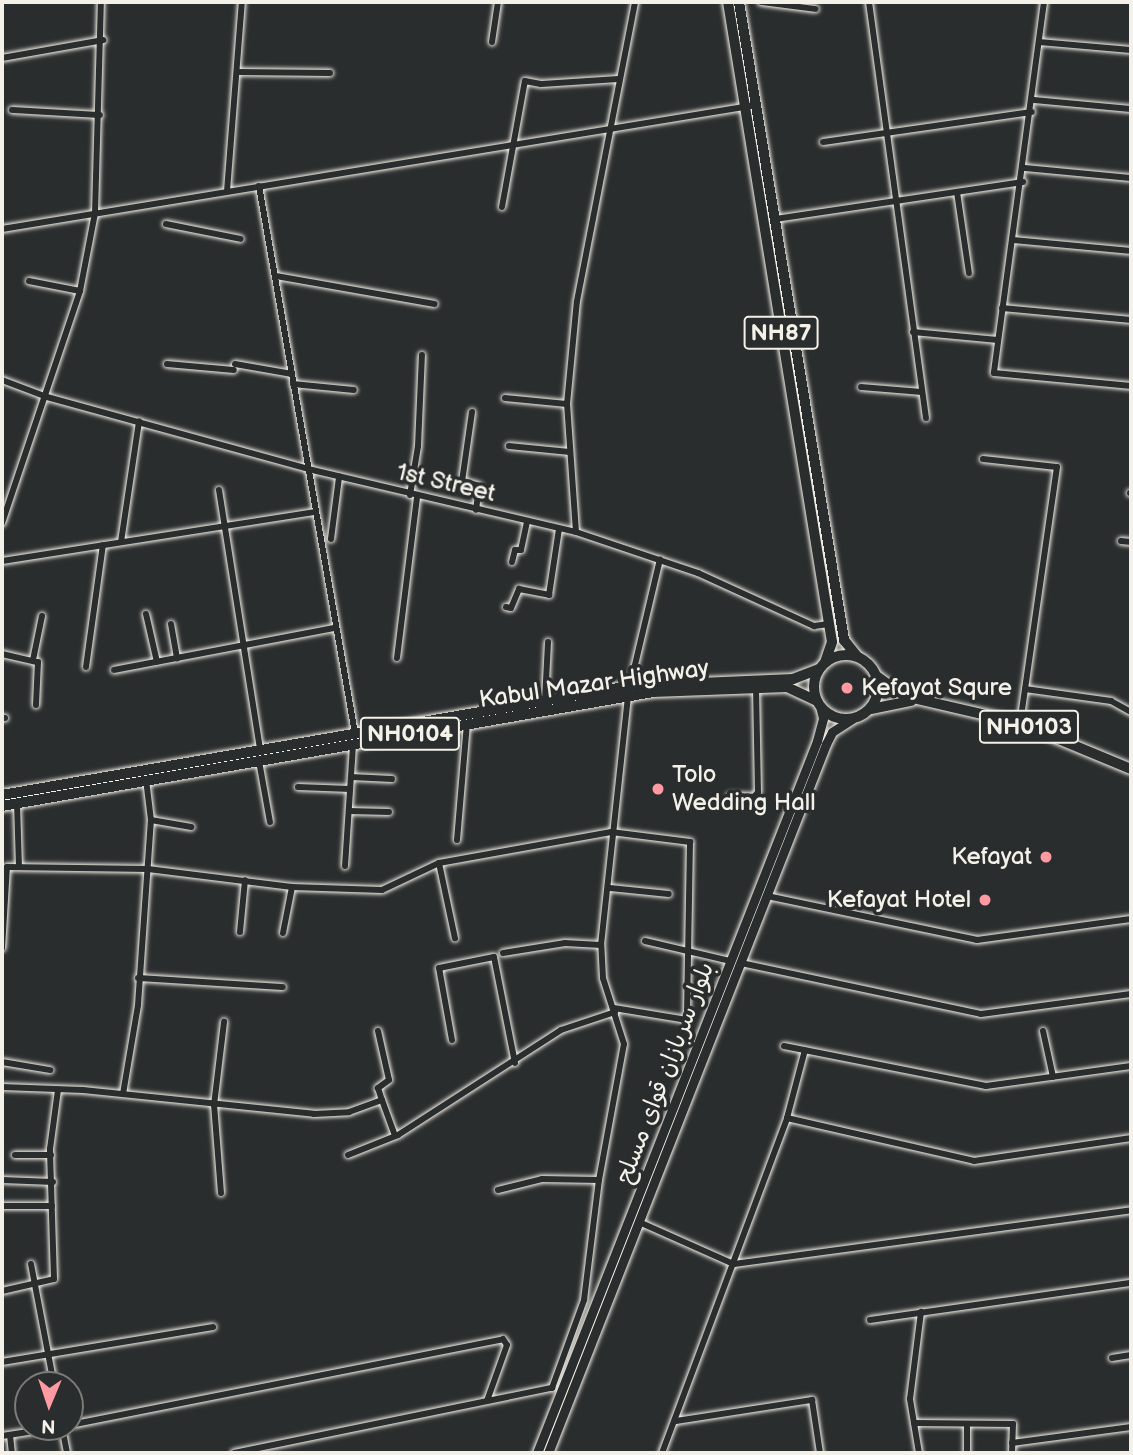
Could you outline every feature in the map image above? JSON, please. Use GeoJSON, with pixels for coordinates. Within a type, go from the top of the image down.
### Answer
{"type":"FeatureCollection","features":[{"type":"Feature","properties":{"kind":"highway","name":"NH87"},"geometry":{"type":"LineString","coordinates":[[728,2],[775,219],[844,640],[857,656]]}},
{"type":"Feature","properties":{"kind":"highway","name":"NH87"},"geometry":{"type":"LineString","coordinates":[[740,2],[751,106],[832,642],[822,666]]}},
{"type":"Feature","properties":{"kind":"highway"},"geometry":{"type":"LineString","coordinates":[[840,654],[857,656],[870,664],[878,677],[878,695],[869,710],[852,719],[834,717],[819,704],[814,690],[822,666],[840,654]]}},
{"type":"Feature","properties":{"kind":"highway","name":"Kabul Mazar Highway"},"geometry":{"type":"LineString","coordinates":[[260,756],[355,733],[545,700],[793,679],[822,666]]}},
{"type":"Feature","properties":{"kind":"highway","name":"NH0103"},"geometry":{"type":"LineString","coordinates":[[878,677],[888,688],[922,701],[1020,723],[1131,769]]}},
{"type":"Feature","properties":{"kind":"highway","name":"Kabul Mazar Highway"},"geometry":{"type":"LineString","coordinates":[[2,795],[353,744],[629,691],[756,686],[799,689],[819,704]]}},
{"type":"Feature","properties":{"kind":"highway","name":"NH0103"},"geometry":{"type":"LineString","coordinates":[[869,710],[898,701],[922,701]]}},
{"type":"Feature","properties":{"kind":"highway","name":"Kabul Mazar Highway"},"geometry":{"type":"LineString","coordinates":[[2,806],[146,775]]}},
{"type":"Feature","properties":{"kind":"main road","name":"بلوار سربازان قوای مسلح"},"geometry":{"type":"LineString","coordinates":[[537,1453],[822,728],[819,704]]}},
{"type":"Feature","properties":{"kind":"main road","name":"بلوار سربازان قوای مسلح"},"geometry":{"type":"LineString","coordinates":[[548,1453],[826,744],[832,732],[852,719]]}},
{"type":"Feature","properties":{"kind":"street"},"geometry":{"type":"LineString","coordinates":[[2,523],[47,397],[80,291],[95,214],[103,40],[101,2]]}},
{"type":"Feature","properties":{"kind":"street"},"geometry":{"type":"LineString","coordinates":[[228,191],[242,2]]}},
{"type":"Feature","properties":{"kind":"street"},"geometry":{"type":"LineString","coordinates":[[492,42],[498,2]]}},
{"type":"Feature","properties":{"kind":"street"},"geometry":{"type":"LineString","coordinates":[[576,532],[567,404],[578,301],[608,127],[635,2]]}},
{"type":"Feature","properties":{"kind":"street"},"geometry":{"type":"LineString","coordinates":[[761,2],[816,9]]}},
{"type":"Feature","properties":{"kind":"street"},"geometry":{"type":"LineString","coordinates":[[869,2],[889,133],[894,200],[926,418]]}},
{"type":"Feature","properties":{"kind":"street"},"geometry":{"type":"LineString","coordinates":[[1044,2],[1025,168],[994,373],[1131,386]]}},
{"type":"Feature","properties":{"kind":"street"},"geometry":{"type":"LineString","coordinates":[[2,58],[103,40]]}},
{"type":"Feature","properties":{"kind":"street"},"geometry":{"type":"LineString","coordinates":[[1039,42],[1131,50]]}},
{"type":"Feature","properties":{"kind":"street"},"geometry":{"type":"LineString","coordinates":[[237,72],[330,73]]}},
{"type":"Feature","properties":{"kind":"street"},"geometry":{"type":"LineString","coordinates":[[502,207],[516,142],[525,81],[541,84],[620,79]]}},
{"type":"Feature","properties":{"kind":"street"},"geometry":{"type":"LineString","coordinates":[[1034,100],[1131,109]]}},
{"type":"Feature","properties":{"kind":"street"},"geometry":{"type":"LineString","coordinates":[[2,229],[516,142],[751,106]]}},
{"type":"Feature","properties":{"kind":"street"},"geometry":{"type":"LineString","coordinates":[[12,110],[100,115]]}},
{"type":"Feature","properties":{"kind":"street"},"geometry":{"type":"LineString","coordinates":[[823,142],[1032,112]]}},
{"type":"Feature","properties":{"kind":"street"},"geometry":{"type":"LineString","coordinates":[[1025,168],[1131,178]]}},
{"type":"Feature","properties":{"kind":"street"},"geometry":{"type":"LineString","coordinates":[[775,219],[1023,182]]}},
{"type":"Feature","properties":{"kind":"street"},"geometry":{"type":"LineString","coordinates":[[259,186],[314,512],[355,733]]}},
{"type":"Feature","properties":{"kind":"street"},"geometry":{"type":"LineString","coordinates":[[957,192],[970,273]]}},
{"type":"Feature","properties":{"kind":"street"},"geometry":{"type":"LineString","coordinates":[[166,224],[241,239]]}},
{"type":"Feature","properties":{"kind":"street"},"geometry":{"type":"LineString","coordinates":[[1013,240],[1131,251]]}},
{"type":"Feature","properties":{"kind":"street"},"geometry":{"type":"LineString","coordinates":[[276,275],[435,304]]}},
{"type":"Feature","properties":{"kind":"street"},"geometry":{"type":"LineString","coordinates":[[29,281],[80,291]]}},
{"type":"Feature","properties":{"kind":"street"},"geometry":{"type":"LineString","coordinates":[[1002,308],[1131,320]]}},
{"type":"Feature","properties":{"kind":"street"},"geometry":{"type":"LineString","coordinates":[[913,332],[998,340]]}},
{"type":"Feature","properties":{"kind":"street"},"geometry":{"type":"LineString","coordinates":[[397,658],[414,496],[422,355]]}},
{"type":"Feature","properties":{"kind":"street"},"geometry":{"type":"LineString","coordinates":[[167,364],[234,367],[292,374]]}},
{"type":"Feature","properties":{"kind":"street","name":"1st Street"},"geometry":{"type":"LineString","coordinates":[[2,380],[47,397],[308,469],[576,532],[660,559],[814,626],[829,624]]}},
{"type":"Feature","properties":{"kind":"street"},"geometry":{"type":"LineString","coordinates":[[293,384],[354,390]]}},
{"type":"Feature","properties":{"kind":"street"},"geometry":{"type":"LineString","coordinates":[[861,387],[922,392]]}},
{"type":"Feature","properties":{"kind":"street"},"geometry":{"type":"LineString","coordinates":[[505,398],[567,404]]}},
{"type":"Feature","properties":{"kind":"street"},"geometry":{"type":"LineString","coordinates":[[472,412],[462,481],[479,486],[476,510]]}},
{"type":"Feature","properties":{"kind":"street"},"geometry":{"type":"LineString","coordinates":[[121,542],[139,421]]}},
{"type":"Feature","properties":{"kind":"street"},"geometry":{"type":"LineString","coordinates":[[509,446],[570,452]]}},
{"type":"Feature","properties":{"kind":"street"},"geometry":{"type":"LineString","coordinates":[[982,459],[1057,467],[1020,723]]}},
{"type":"Feature","properties":{"kind":"street"},"geometry":{"type":"LineString","coordinates":[[331,539],[339,477]]}},
{"type":"Feature","properties":{"kind":"street"},"geometry":{"type":"LineString","coordinates":[[219,490],[270,822]]}},
{"type":"Feature","properties":{"kind":"street"},"geometry":{"type":"LineString","coordinates":[[2,561],[314,512]]}},
{"type":"Feature","properties":{"kind":"street"},"geometry":{"type":"LineString","coordinates":[[512,562],[516,550],[521,550],[527,522]]}},
{"type":"Feature","properties":{"kind":"street"},"geometry":{"type":"LineString","coordinates":[[506,607],[511,608],[519,589],[550,593],[559,529]]}},
{"type":"Feature","properties":{"kind":"street"},"geometry":{"type":"LineString","coordinates":[[1121,541],[1131,542]]}},
{"type":"Feature","properties":{"kind":"street"},"geometry":{"type":"LineString","coordinates":[[86,667],[103,545]]}},
{"type":"Feature","properties":{"kind":"street"},"geometry":{"type":"LineString","coordinates":[[234,1453],[552,1388],[584,1300],[599,1180],[624,1045],[603,978],[601,945],[610,888],[611,832],[629,691],[660,559]]}},
{"type":"Feature","properties":{"kind":"street"},"geometry":{"type":"LineString","coordinates":[[146,614],[157,662]]}},
{"type":"Feature","properties":{"kind":"street"},"geometry":{"type":"LineString","coordinates":[[33,660],[43,616]]}},
{"type":"Feature","properties":{"kind":"street"},"geometry":{"type":"LineString","coordinates":[[171,624],[177,658]]}},
{"type":"Feature","properties":{"kind":"street"},"geometry":{"type":"LineString","coordinates":[[114,670],[335,628]]}},
{"type":"Feature","properties":{"kind":"street"},"geometry":{"type":"LineString","coordinates":[[545,700],[548,642]]}},
{"type":"Feature","properties":{"kind":"street"},"geometry":{"type":"LineString","coordinates":[[2,654],[33,660],[40,666],[36,705]]}},
{"type":"Feature","properties":{"kind":"street"},"geometry":{"type":"LineString","coordinates":[[730,796],[754,797],[758,792],[756,686]]}},
{"type":"Feature","properties":{"kind":"street"},"geometry":{"type":"LineString","coordinates":[[1025,689],[1111,701],[1131,712]]}},
{"type":"Feature","properties":{"kind":"street"},"geometry":{"type":"LineString","coordinates":[[457,840],[467,724]]}},
{"type":"Feature","properties":{"kind":"street"},"geometry":{"type":"LineString","coordinates":[[345,866],[353,744]]}},
{"type":"Feature","properties":{"kind":"street"},"geometry":{"type":"LineString","coordinates":[[122,1094],[138,978],[148,869],[151,820],[146,775]]}},
{"type":"Feature","properties":{"kind":"street"},"geometry":{"type":"LineString","coordinates":[[351,778],[392,779]]}},
{"type":"Feature","properties":{"kind":"street"},"geometry":{"type":"LineString","coordinates":[[298,787],[350,789]]}},
{"type":"Feature","properties":{"kind":"street"},"geometry":{"type":"LineString","coordinates":[[17,803],[19,867]]}},
{"type":"Feature","properties":{"kind":"street"},"geometry":{"type":"LineString","coordinates":[[349,811],[389,812]]}},
{"type":"Feature","properties":{"kind":"street"},"geometry":{"type":"LineString","coordinates":[[151,820],[191,827]]}},
{"type":"Feature","properties":{"kind":"street"},"geometry":{"type":"LineString","coordinates":[[2,948],[7,867],[148,869],[292,887],[382,890],[439,863],[611,832],[690,842],[687,1020],[615,1010],[561,1030],[515,1063],[396,1136],[348,1155]]}},
{"type":"Feature","properties":{"kind":"street"},"geometry":{"type":"LineString","coordinates":[[439,863],[454,937]]}},
{"type":"Feature","properties":{"kind":"street"},"geometry":{"type":"LineString","coordinates":[[240,932],[245,880]]}},
{"type":"Feature","properties":{"kind":"street"},"geometry":{"type":"LineString","coordinates":[[283,933],[292,887]]}},
{"type":"Feature","properties":{"kind":"street"},"geometry":{"type":"LineString","coordinates":[[610,888],[669,894]]}},
{"type":"Feature","properties":{"kind":"street"},"geometry":{"type":"LineString","coordinates":[[767,897],[977,940],[1131,919]]}},
{"type":"Feature","properties":{"kind":"street"},"geometry":{"type":"LineString","coordinates":[[645,941],[730,961]]}},
{"type":"Feature","properties":{"kind":"street"},"geometry":{"type":"LineString","coordinates":[[503,953],[565,943],[601,945]]}},
{"type":"Feature","properties":{"kind":"street"},"geometry":{"type":"LineString","coordinates":[[452,1040],[439,968],[495,957],[515,1063]]}},
{"type":"Feature","properties":{"kind":"street"},"geometry":{"type":"LineString","coordinates":[[741,963],[981,1014],[1131,994]]}},
{"type":"Feature","properties":{"kind":"street"},"geometry":{"type":"LineString","coordinates":[[138,978],[283,987]]}},
{"type":"Feature","properties":{"kind":"street"},"geometry":{"type":"LineString","coordinates":[[221,1193],[214,1105],[224,1023]]}},
{"type":"Feature","properties":{"kind":"street"},"geometry":{"type":"LineString","coordinates":[[378,1031],[389,1080],[378,1088],[396,1136]]}},
{"type":"Feature","properties":{"kind":"street"},"geometry":{"type":"LineString","coordinates":[[1043,1031],[1053,1077]]}},
{"type":"Feature","properties":{"kind":"street"},"geometry":{"type":"LineString","coordinates":[[784,1046],[986,1086],[1131,1066]]}},
{"type":"Feature","properties":{"kind":"street"},"geometry":{"type":"LineString","coordinates":[[662,1453],[787,1118],[805,1050]]}},
{"type":"Feature","properties":{"kind":"street"},"geometry":{"type":"LineString","coordinates":[[2,1062],[50,1070]]}},
{"type":"Feature","properties":{"kind":"street"},"geometry":{"type":"LineString","coordinates":[[2,1087],[122,1094],[214,1105],[333,1114],[382,1100]]}},
{"type":"Feature","properties":{"kind":"street"},"geometry":{"type":"LineString","coordinates":[[2,1291],[54,1279],[51,1155],[58,1090]]}},
{"type":"Feature","properties":{"kind":"street"},"geometry":{"type":"LineString","coordinates":[[787,1118],[974,1161],[1131,1139]]}},
{"type":"Feature","properties":{"kind":"street"},"geometry":{"type":"LineString","coordinates":[[15,1155],[51,1155]]}},
{"type":"Feature","properties":{"kind":"street"},"geometry":{"type":"LineString","coordinates":[[498,1190],[542,1179],[599,1180]]}},
{"type":"Feature","properties":{"kind":"street"},"geometry":{"type":"LineString","coordinates":[[2,1180],[53,1182]]}},
{"type":"Feature","properties":{"kind":"street"},"geometry":{"type":"LineString","coordinates":[[2,1206],[52,1206]]}},
{"type":"Feature","properties":{"kind":"street"},"geometry":{"type":"LineString","coordinates":[[639,1223],[734,1264],[1131,1210]]}},
{"type":"Feature","properties":{"kind":"street"},"geometry":{"type":"LineString","coordinates":[[31,1264],[51,1371]]}},
{"type":"Feature","properties":{"kind":"street"},"geometry":{"type":"LineString","coordinates":[[870,1320],[1131,1283]]}},
{"type":"Feature","properties":{"kind":"street"},"geometry":{"type":"LineString","coordinates":[[919,1453],[910,1399],[921,1312]]}},
{"type":"Feature","properties":{"kind":"street"},"geometry":{"type":"LineString","coordinates":[[2,1362],[213,1327]]}},
{"type":"Feature","properties":{"kind":"street"},"geometry":{"type":"LineString","coordinates":[[84,1422],[503,1339],[508,1345],[486,1401]]}},
{"type":"Feature","properties":{"kind":"street"},"geometry":{"type":"LineString","coordinates":[[1112,1357],[1131,1355]]}},
{"type":"Feature","properties":{"kind":"street"},"geometry":{"type":"LineString","coordinates":[[676,1421],[812,1400],[820,1453]]}},
{"type":"Feature","properties":{"kind":"street"},"geometry":{"type":"LineString","coordinates":[[914,1423],[967,1427],[1013,1424],[1012,1453]]}},
{"type":"Feature","properties":{"kind":"street"},"geometry":{"type":"LineString","coordinates":[[967,1427],[967,1453]]}},
{"type":"Feature","properties":{"kind":"street"},"geometry":{"type":"LineString","coordinates":[[1012,1443],[1131,1427]]}},
{"type":"Feature","properties":{"kind":"street"},"geometry":{"type":"LineString","coordinates":[[2,1436],[14,1434]]}},
{"type":"Feature","properties":{"kind":"street"},"geometry":{"type":"LineString","coordinates":[[10,1435],[12,1453]]}},
{"type":"Feature","properties":{"kind":"place","name":"Kefayat Squre"},"geometry":{"type":"Point","coordinates":[847,688]}},
{"type":"Feature","properties":{"kind":"place","name":"Tolo Wedding Hall"},"geometry":{"type":"Point","coordinates":[658,789]}},
{"type":"Feature","properties":{"kind":"place","name":"Kefayat"},"geometry":{"type":"Point","coordinates":[1046,857]}},
{"type":"Feature","properties":{"kind":"place","name":"Kefayat Hotel"},"geometry":{"type":"Point","coordinates":[985,900]}}]}
